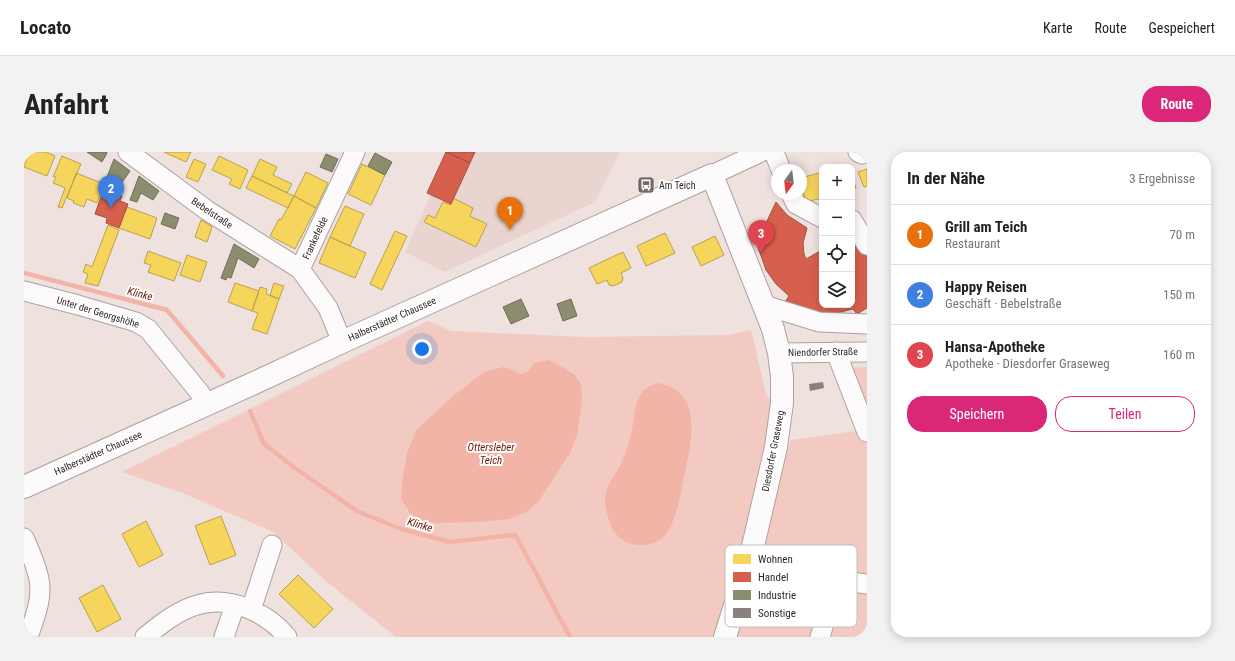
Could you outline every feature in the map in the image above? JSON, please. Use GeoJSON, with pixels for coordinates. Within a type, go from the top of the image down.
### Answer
{"type":"FeatureCollection","features":[{"type":"Feature","properties":{"kind":"main road","name":"Diesdorfer Graseweg"},"geometry":{"type":"LineString","coordinates":[[712,175],[773,329],[779,353],[782,377],[782,404],[776,447],[753,545]]}},
{"type":"Feature","properties":{"kind":"main road","name":"Halberstädter Chaussee"},"geometry":{"type":"LineString","coordinates":[[24,487],[712,175]]}},
{"type":"Feature","properties":{"kind":"main road","name":"Diesdorfer Graseweg"},"geometry":{"type":"LineString","coordinates":[[725,637],[728,627]]}},
{"type":"Feature","properties":{"kind":"street","name":"Frankefelde"},"geometry":{"type":"LineString","coordinates":[[342,342],[328,308],[300,269],[355,152]]}},
{"type":"Feature","properties":{"kind":"street","name":"Halberstädter Chaussee"},"geometry":{"type":"LineString","coordinates":[[712,175],[761,152]]}},
{"type":"Feature","properties":{"kind":"street"},"geometry":{"type":"LineString","coordinates":[[774,152],[779,164]]}},
{"type":"Feature","properties":{"kind":"street"},"geometry":{"type":"LineString","coordinates":[[858,152],[862,154],[867,153]]}},
{"type":"Feature","properties":{"kind":"street","name":"Bebelstraße"},"geometry":{"type":"LineString","coordinates":[[132,153],[208,211],[300,269]]}},
{"type":"Feature","properties":{"kind":"street"},"geometry":{"type":"LineString","coordinates":[[794,200],[796,204],[819,216]]}},
{"type":"Feature","properties":{"kind":"street"},"geometry":{"type":"LineString","coordinates":[[855,225],[867,245]]}},
{"type":"Feature","properties":{"kind":"street","name":"Unter der Georgshöhe"},"geometry":{"type":"LineString","coordinates":[[24,291],[136,322],[148,329],[200,393],[213,401]]}},
{"type":"Feature","properties":{"kind":"street"},"geometry":{"type":"LineString","coordinates":[[764,305],[818,322],[867,324]]}},
{"type":"Feature","properties":{"kind":"street","name":"Niendorfer Straße"},"geometry":{"type":"LineString","coordinates":[[779,353],[837,365],[867,352]]}},
{"type":"Feature","properties":{"kind":"street"},"geometry":{"type":"LineString","coordinates":[[837,365],[867,432]]}},
{"type":"Feature","properties":{"kind":"street"},"geometry":{"type":"LineString","coordinates":[[24,538],[37,569],[39,580],[39,603],[28,637]]}},
{"type":"Feature","properties":{"kind":"street"},"geometry":{"type":"LineString","coordinates":[[224,637],[243,607],[272,545]]}},
{"type":"Feature","properties":{"kind":"street"},"geometry":{"type":"LineString","coordinates":[[857,583],[867,584]]}},
{"type":"Feature","properties":{"kind":"street"},"geometry":{"type":"LineString","coordinates":[[145,637],[170,617],[198,604],[224,603],[243,607],[268,618],[280,628],[287,637]]}},
{"type":"Feature","properties":{"kind":"street"},"geometry":{"type":"LineString","coordinates":[[820,637],[823,627]]}},
{"type":"Feature","properties":{"kind":"shaded area"},"geometry":{"type":"Polygon","coordinates":[[[450,152],[620,152],[595,202],[445,272],[405,252],[450,152]]]}},
{"type":"Feature","properties":{"kind":"shaded area"},"geometry":{"type":"Polygon","coordinates":[[[428,321],[451,331],[585,337],[728,335],[751,330],[766,394],[771,401],[765,444],[745,545],[725,545],[725,611],[717,637],[396,637],[327,582],[273,532],[185,494],[122,472],[428,321]]]}},
{"type":"Feature","properties":{"kind":"shaded area"},"geometry":{"type":"Polygon","coordinates":[[[867,367],[867,427],[848,368],[867,367]]]}},
{"type":"Feature","properties":{"kind":"shaded area"},"geometry":{"type":"Polygon","coordinates":[[[855,431],[867,431],[867,637],[730,637],[733,627],[857,627],[857,545],[758,545],[791,440],[855,431]]]}},
{"type":"Feature","properties":{"kind":"water","name":"Ottersleber Teich"},"geometry":{"type":"Polygon","coordinates":[[[549,360],[575,375],[581,384],[582,400],[577,436],[570,453],[539,501],[526,512],[510,519],[479,522],[435,523],[421,520],[410,513],[401,499],[402,483],[407,453],[417,429],[452,397],[484,372],[503,367],[520,374],[528,372],[534,363],[549,360]]]}},
{"type":"Feature","properties":{"kind":"water"},"geometry":{"type":"Polygon","coordinates":[[[657,383],[673,388],[683,397],[689,409],[691,437],[689,453],[674,519],[667,533],[658,541],[647,545],[636,545],[620,538],[614,531],[609,521],[605,500],[609,484],[621,464],[626,452],[636,407],[641,393],[657,383]]]}},
{"type":"Feature","properties":{"kind":"building: Wohnen"},"geometry":{"type":"Polygon","coordinates":[[[24,152],[29,152],[24,164],[24,152]]]}},
{"type":"Feature","properties":{"kind":"building: Wohnen"},"geometry":{"type":"Polygon","coordinates":[[[29,152],[46,152],[55,156],[47,176],[24,167],[29,152]]]}},
{"type":"Feature","properties":{"kind":"building: Wohnen"},"geometry":{"type":"Polygon","coordinates":[[[164,152],[191,152],[186,162],[164,152]]]}},
{"type":"Feature","properties":{"kind":"building: Wohnen"},"geometry":{"type":"Polygon","coordinates":[[[62,156],[81,164],[62,208],[58,207],[65,188],[53,183],[56,177],[53,177],[62,156]]]}},
{"type":"Feature","properties":{"kind":"building: Wohnen"},"geometry":{"type":"Polygon","coordinates":[[[219,156],[248,170],[240,189],[229,184],[232,179],[212,170],[219,156]]]}},
{"type":"Feature","properties":{"kind":"building: Wohnen"},"geometry":{"type":"Polygon","coordinates":[[[194,159],[206,164],[198,182],[186,177],[194,159]]]}},
{"type":"Feature","properties":{"kind":"building: Wohnen"},"geometry":{"type":"Polygon","coordinates":[[[260,159],[277,167],[273,175],[292,184],[287,193],[252,176],[260,159]]]}},
{"type":"Feature","properties":{"kind":"building: Wohnen"},"geometry":{"type":"Polygon","coordinates":[[[362,164],[385,175],[371,205],[348,194],[362,164]]]}},
{"type":"Feature","properties":{"kind":"building: Wohnen"},"geometry":{"type":"Polygon","coordinates":[[[867,169],[867,186],[864,187],[858,172],[867,169]]]}},
{"type":"Feature","properties":{"kind":"building: Wohnen"},"geometry":{"type":"Polygon","coordinates":[[[306,172],[328,183],[316,208],[294,196],[306,172]]]}},
{"type":"Feature","properties":{"kind":"building: Wohnen"},"geometry":{"type":"Polygon","coordinates":[[[76,173],[104,184],[97,203],[87,199],[84,207],[73,203],[74,201],[67,198],[76,173]]]}},
{"type":"Feature","properties":{"kind":"building: Wohnen"},"geometry":{"type":"Polygon","coordinates":[[[819,173],[819,199],[806,202],[805,200],[807,200],[807,176],[819,173]]]}},
{"type":"Feature","properties":{"kind":"building: Wohnen"},"geometry":{"type":"Polygon","coordinates":[[[252,176],[294,196],[288,208],[246,188],[252,176]]]}},
{"type":"Feature","properties":{"kind":"building: Wohnen"},"geometry":{"type":"Polygon","coordinates":[[[294,196],[316,208],[295,249],[270,236],[279,219],[281,220],[294,196]]]}},
{"type":"Feature","properties":{"kind":"building: Wohnen"},"geometry":{"type":"Polygon","coordinates":[[[453,198],[473,208],[470,216],[487,224],[476,247],[424,222],[428,215],[435,218],[443,202],[450,205],[453,198]]]}},
{"type":"Feature","properties":{"kind":"building: Wohnen"},"geometry":{"type":"Polygon","coordinates":[[[345,206],[364,214],[350,246],[330,237],[345,206]]]}},
{"type":"Feature","properties":{"kind":"building: Wohnen"},"geometry":{"type":"Polygon","coordinates":[[[127,207],[157,218],[150,239],[119,228],[127,207]]]}},
{"type":"Feature","properties":{"kind":"building: Wohnen"},"geometry":{"type":"Polygon","coordinates":[[[201,220],[212,227],[207,242],[195,237],[201,220]]]}},
{"type":"Feature","properties":{"kind":"building: Wohnen"},"geometry":{"type":"Polygon","coordinates":[[[108,225],[119,230],[98,286],[85,283],[88,274],[83,272],[86,264],[92,267],[108,225]]]}},
{"type":"Feature","properties":{"kind":"building: Wohnen"},"geometry":{"type":"Polygon","coordinates":[[[395,231],[407,236],[382,290],[370,284],[395,231]]]}},
{"type":"Feature","properties":{"kind":"building: Wohnen"},"geometry":{"type":"Polygon","coordinates":[[[665,233],[675,253],[646,266],[637,246],[665,233]]]}},
{"type":"Feature","properties":{"kind":"building: Wohnen"},"geometry":{"type":"Polygon","coordinates":[[[715,236],[724,255],[701,266],[692,247],[715,236]]]}},
{"type":"Feature","properties":{"kind":"building: Wohnen"},"geometry":{"type":"Polygon","coordinates":[[[330,237],[366,253],[355,278],[319,263],[330,237]]]}},
{"type":"Feature","properties":{"kind":"building: Wohnen"},"geometry":{"type":"Polygon","coordinates":[[[148,251],[181,263],[174,281],[148,272],[151,265],[144,263],[148,251]]]}},
{"type":"Feature","properties":{"kind":"building: Wohnen"},"geometry":{"type":"Polygon","coordinates":[[[623,252],[631,268],[621,273],[623,278],[622,282],[613,286],[609,285],[607,280],[597,284],[589,268],[623,252]]]}},
{"type":"Feature","properties":{"kind":"building: Wohnen"},"geometry":{"type":"Polygon","coordinates":[[[187,255],[207,262],[200,282],[180,275],[187,255]]]}},
{"type":"Feature","properties":{"kind":"building: Wohnen"},"geometry":{"type":"Polygon","coordinates":[[[235,283],[259,291],[252,311],[228,302],[235,283]]]}},
{"type":"Feature","properties":{"kind":"building: Wohnen"},"geometry":{"type":"Polygon","coordinates":[[[274,283],[284,286],[279,299],[270,295],[274,283]]]}},
{"type":"Feature","properties":{"kind":"building: Wohnen"},"geometry":{"type":"Polygon","coordinates":[[[260,287],[267,289],[266,294],[279,299],[267,334],[252,329],[258,313],[252,311],[260,287]]]}},
{"type":"Feature","properties":{"kind":"building: Wohnen"},"geometry":{"type":"Polygon","coordinates":[[[221,516],[236,555],[210,565],[195,526],[221,516]]]}},
{"type":"Feature","properties":{"kind":"building: Wohnen"},"geometry":{"type":"Polygon","coordinates":[[[146,521],[163,555],[139,567],[122,534],[146,521]]]}},
{"type":"Feature","properties":{"kind":"building: Wohnen"},"geometry":{"type":"Polygon","coordinates":[[[298,575],[333,609],[314,628],[279,594],[298,575]]]}},
{"type":"Feature","properties":{"kind":"building: Wohnen"},"geometry":{"type":"Polygon","coordinates":[[[103,585],[121,619],[97,632],[79,598],[103,585]]]}},
{"type":"Feature","properties":{"kind":"building: Handel"},"geometry":{"type":"Polygon","coordinates":[[[446,152],[470,163],[451,204],[427,193],[446,152]]]}},
{"type":"Feature","properties":{"kind":"building: Handel"},"geometry":{"type":"Polygon","coordinates":[[[446,152],[475,152],[470,163],[446,152]]]}},
{"type":"Feature","properties":{"kind":"building: Handel"},"geometry":{"type":"Polygon","coordinates":[[[114,192],[122,196],[120,201],[128,204],[119,228],[106,223],[107,218],[95,214],[102,194],[112,198],[114,192]]]}},
{"type":"Feature","properties":{"kind":"building: Handel"},"geometry":{"type":"Polygon","coordinates":[[[776,202],[787,215],[807,228],[803,243],[806,259],[819,252],[819,308],[855,308],[855,235],[867,255],[867,308],[857,314],[853,309],[828,315],[785,302],[789,296],[776,284],[766,270],[758,247],[757,235],[765,234],[767,221],[776,202]]]}},
{"type":"Feature","properties":{"kind":"building: Industrie"},"geometry":{"type":"Polygon","coordinates":[[[87,152],[106,152],[107,153],[102,162],[87,152]]]}},
{"type":"Feature","properties":{"kind":"building: Industrie"},"geometry":{"type":"Polygon","coordinates":[[[375,153],[392,162],[385,175],[368,166],[375,153]]]}},
{"type":"Feature","properties":{"kind":"building: Industrie"},"geometry":{"type":"Polygon","coordinates":[[[326,154],[338,159],[332,172],[320,167],[326,154]]]}},
{"type":"Feature","properties":{"kind":"building: Industrie"},"geometry":{"type":"Polygon","coordinates":[[[114,159],[130,171],[121,184],[114,179],[110,187],[104,185],[114,159]]]}},
{"type":"Feature","properties":{"kind":"building: Industrie"},"geometry":{"type":"Polygon","coordinates":[[[139,176],[159,191],[153,200],[141,193],[137,202],[130,200],[139,176]]]}},
{"type":"Feature","properties":{"kind":"building: Industrie"},"geometry":{"type":"Polygon","coordinates":[[[165,213],[179,218],[175,229],[161,224],[165,213]]]}},
{"type":"Feature","properties":{"kind":"building: Industrie"},"geometry":{"type":"Polygon","coordinates":[[[234,244],[259,259],[254,268],[238,258],[231,278],[227,277],[226,280],[221,278],[234,244]]]}},
{"type":"Feature","properties":{"kind":"building: Industrie"},"geometry":{"type":"Polygon","coordinates":[[[521,299],[529,316],[511,324],[503,307],[521,299]]]}},
{"type":"Feature","properties":{"kind":"building: Industrie"},"geometry":{"type":"Polygon","coordinates":[[[571,299],[577,316],[563,321],[557,304],[571,299]]]}},
{"type":"Feature","properties":{"kind":"building: Sonstige"},"geometry":{"type":"Polygon","coordinates":[[[823,382],[824,388],[810,391],[809,384],[823,382]]]}},
{"type":"Feature","properties":{"kind":"waterway","name":"Klinke"},"geometry":{"type":"LineString","coordinates":[[24,273],[167,310],[223,376]]}},
{"type":"Feature","properties":{"kind":"waterway","name":"Klinke"},"geometry":{"type":"LineString","coordinates":[[250,411],[264,444],[295,468],[357,511],[401,529],[450,542],[512,535],[516,536],[570,637]]}},
{"type":"Feature","properties":{"kind":"place","name":"Am Teich"},"geometry":{"type":"Point","coordinates":[646,185]}},
{"type":"Feature","properties":{"kind":"place","name":"Happy Reisen"},"geometry":{"type":"Point","coordinates":[111,208]}},
{"type":"Feature","properties":{"kind":"place","name":"Grill am Teich"},"geometry":{"type":"Point","coordinates":[510,230]}},
{"type":"Feature","properties":{"kind":"place","name":"Hansa-Apotheke"},"geometry":{"type":"Point","coordinates":[761,253]}}]}
